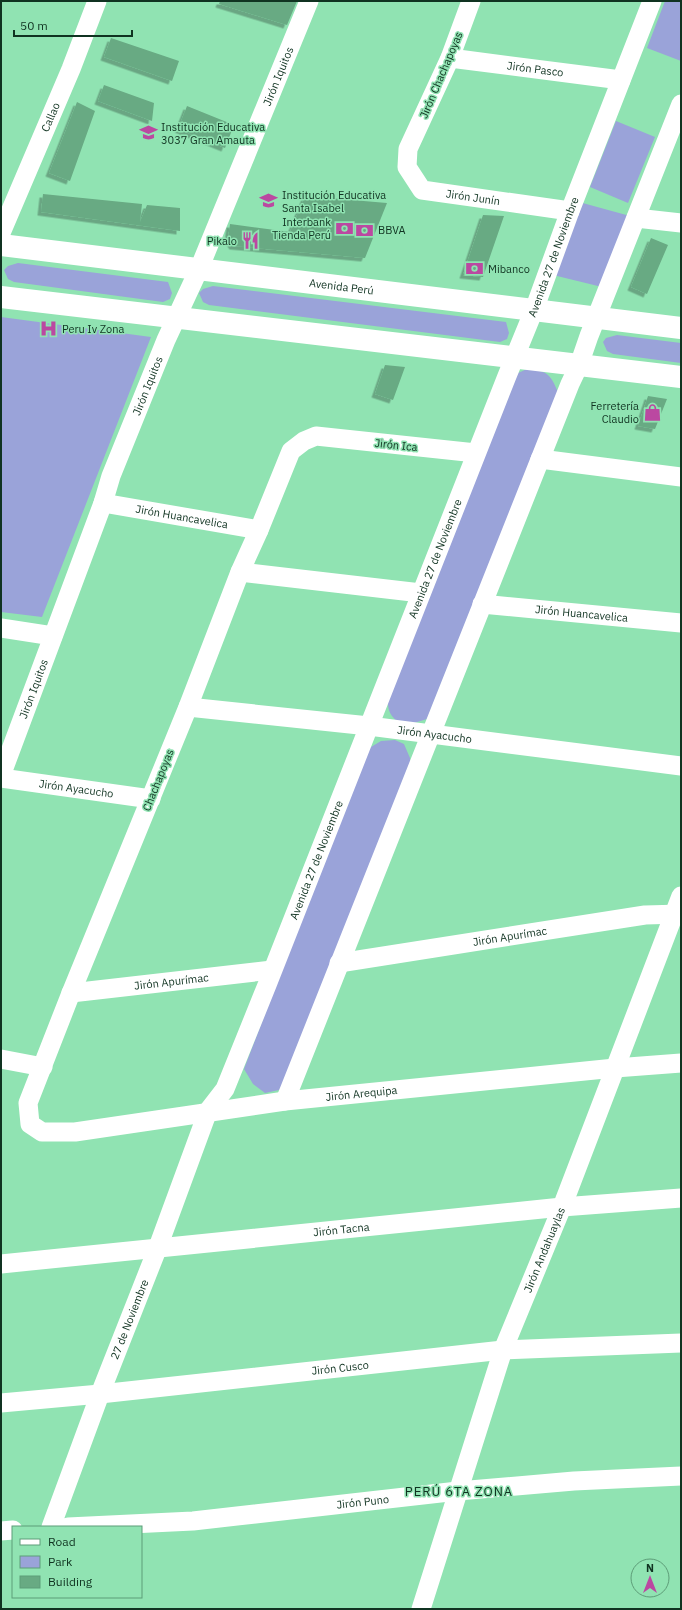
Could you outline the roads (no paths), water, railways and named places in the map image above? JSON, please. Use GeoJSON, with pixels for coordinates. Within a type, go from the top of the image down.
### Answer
{"type":"FeatureCollection","features":[{"type":"Feature","properties":{"kind":"main road","name":"Avenida Perú"},"geometry":{"type":"LineString","coordinates":[[1,245],[681,328]]}},
{"type":"Feature","properties":{"kind":"main road"},"geometry":{"type":"LineString","coordinates":[[1,297],[681,377]]}},
{"type":"Feature","properties":{"kind":"street","name":"Callao"},"geometry":{"type":"LineString","coordinates":[[1,233],[71,69],[97,1]]}},
{"type":"Feature","properties":{"kind":"street","name":"Jirón Iquitos"},"geometry":{"type":"LineString","coordinates":[[1,777],[103,503],[111,476],[166,340],[199,269],[309,1]]}},
{"type":"Feature","properties":{"kind":"street","name":"Jirón Chachapoyas"},"geometry":{"type":"LineString","coordinates":[[408,149],[450,58],[471,1]]}},
{"type":"Feature","properties":{"kind":"street","name":"Avenida 27 de Noviembre"},"geometry":{"type":"LineString","coordinates":[[208,1112],[225,1089],[534,310],[570,211],[652,1]]}},
{"type":"Feature","properties":{"kind":"street","name":"Jirón Pasco"},"geometry":{"type":"LineString","coordinates":[[450,58],[621,80]]}},
{"type":"Feature","properties":{"kind":"street"},"geometry":{"type":"LineString","coordinates":[[285,1101],[482,604],[579,365],[681,104]]}},
{"type":"Feature","properties":{"kind":"street","name":"Jirón Junín"},"geometry":{"type":"LineString","coordinates":[[408,149],[407,168],[422,190],[570,211]]}},
{"type":"Feature","properties":{"kind":"street"},"geometry":{"type":"LineString","coordinates":[[636,218],[681,223]]}},
{"type":"Feature","properties":{"kind":"street","name":"Jirón Ica"},"geometry":{"type":"LineString","coordinates":[[316,436],[476,453]]}},
{"type":"Feature","properties":{"kind":"street","name":"Chachapoyas"},"geometry":{"type":"LineString","coordinates":[[42,1132],[30,1124],[28,1103],[71,993],[188,707],[240,572],[260,530],[291,451],[304,441],[316,436]]}},
{"type":"Feature","properties":{"kind":"street"},"geometry":{"type":"LineString","coordinates":[[540,459],[681,477]]}},
{"type":"Feature","properties":{"kind":"street","name":"Jirón Huancavelica"},"geometry":{"type":"LineString","coordinates":[[103,503],[260,530]]}},
{"type":"Feature","properties":{"kind":"street"},"geometry":{"type":"LineString","coordinates":[[240,572],[422,593]]}},
{"type":"Feature","properties":{"kind":"street","name":"Jirón Huancavelica"},"geometry":{"type":"LineString","coordinates":[[482,604],[681,623]]}},
{"type":"Feature","properties":{"kind":"street"},"geometry":{"type":"LineString","coordinates":[[1,628],[53,636]]}},
{"type":"Feature","properties":{"kind":"street","name":"Jirón Ayacucho"},"geometry":{"type":"LineString","coordinates":[[188,707],[369,726],[681,766]]}},
{"type":"Feature","properties":{"kind":"street","name":"Jirón Ayacucho"},"geometry":{"type":"LineString","coordinates":[[1,777],[151,799]]}},
{"type":"Feature","properties":{"kind":"street","name":"Jirón Apurímac"},"geometry":{"type":"LineString","coordinates":[[339,963],[645,915],[679,908]]}},
{"type":"Feature","properties":{"kind":"street","name":"Jirón Andahuaylas"},"geometry":{"type":"LineString","coordinates":[[421,1609],[504,1350],[562,1207],[615,1068],[679,908]]}},
{"type":"Feature","properties":{"kind":"street","name":"Jirón Apurímac"},"geometry":{"type":"LineString","coordinates":[[71,993],[272,970]]}},
{"type":"Feature","properties":{"kind":"street"},"geometry":{"type":"LineString","coordinates":[[1,1059],[43,1067]]}},
{"type":"Feature","properties":{"kind":"street","name":"Jirón Arequipa"},"geometry":{"type":"LineString","coordinates":[[42,1132],[75,1132],[285,1101],[615,1068],[681,1063]]}},
{"type":"Feature","properties":{"kind":"street","name":"27 de Noviembre"},"geometry":{"type":"LineString","coordinates":[[51,1526],[100,1394],[158,1248],[208,1112]]}},
{"type":"Feature","properties":{"kind":"street","name":"Jirón Tacna"},"geometry":{"type":"LineString","coordinates":[[1,1264],[562,1207],[681,1198]]}},
{"type":"Feature","properties":{"kind":"street","name":"Jirón Cusco"},"geometry":{"type":"LineString","coordinates":[[1,1403],[100,1394],[504,1350],[681,1343]]}},
{"type":"Feature","properties":{"kind":"street","name":"Jirón Puno"},"geometry":{"type":"LineString","coordinates":[[89,1526],[193,1521],[458,1491],[574,1481],[681,1476]]}},
{"type":"Feature","properties":{"kind":"street"},"geometry":{"type":"LineString","coordinates":[[1,1531],[12,1530]]}},
{"type":"Feature","properties":{"kind":"place","name":"Institución Educativa 3037 Gran Amauta"},"geometry":{"type":"Point","coordinates":[148,133]}},
{"type":"Feature","properties":{"kind":"place","name":"Institución Educativa Santa Isabel"},"geometry":{"type":"Point","coordinates":[269,201]}},
{"type":"Feature","properties":{"kind":"place","name":"Interbank Tienda Perú"},"geometry":{"type":"Point","coordinates":[344,228]}},
{"type":"Feature","properties":{"kind":"place","name":"BBVA"},"geometry":{"type":"Point","coordinates":[365,230]}},
{"type":"Feature","properties":{"kind":"place","name":"Pikalo"},"geometry":{"type":"Point","coordinates":[250,241]}},
{"type":"Feature","properties":{"kind":"place","name":"Mibanco"},"geometry":{"type":"Point","coordinates":[475,269]}},
{"type":"Feature","properties":{"kind":"place","name":"Peru Iv Zona"},"geometry":{"type":"Point","coordinates":[49,329]}},
{"type":"Feature","properties":{"kind":"place","name":"Ferretería Claudio"},"geometry":{"type":"Point","coordinates":[652,412]}},
{"type":"Feature","properties":{"kind":"district","name":"PERÚ 6TA ZONA"},"geometry":{"type":"Point","coordinates":[459,1491]}}]}
